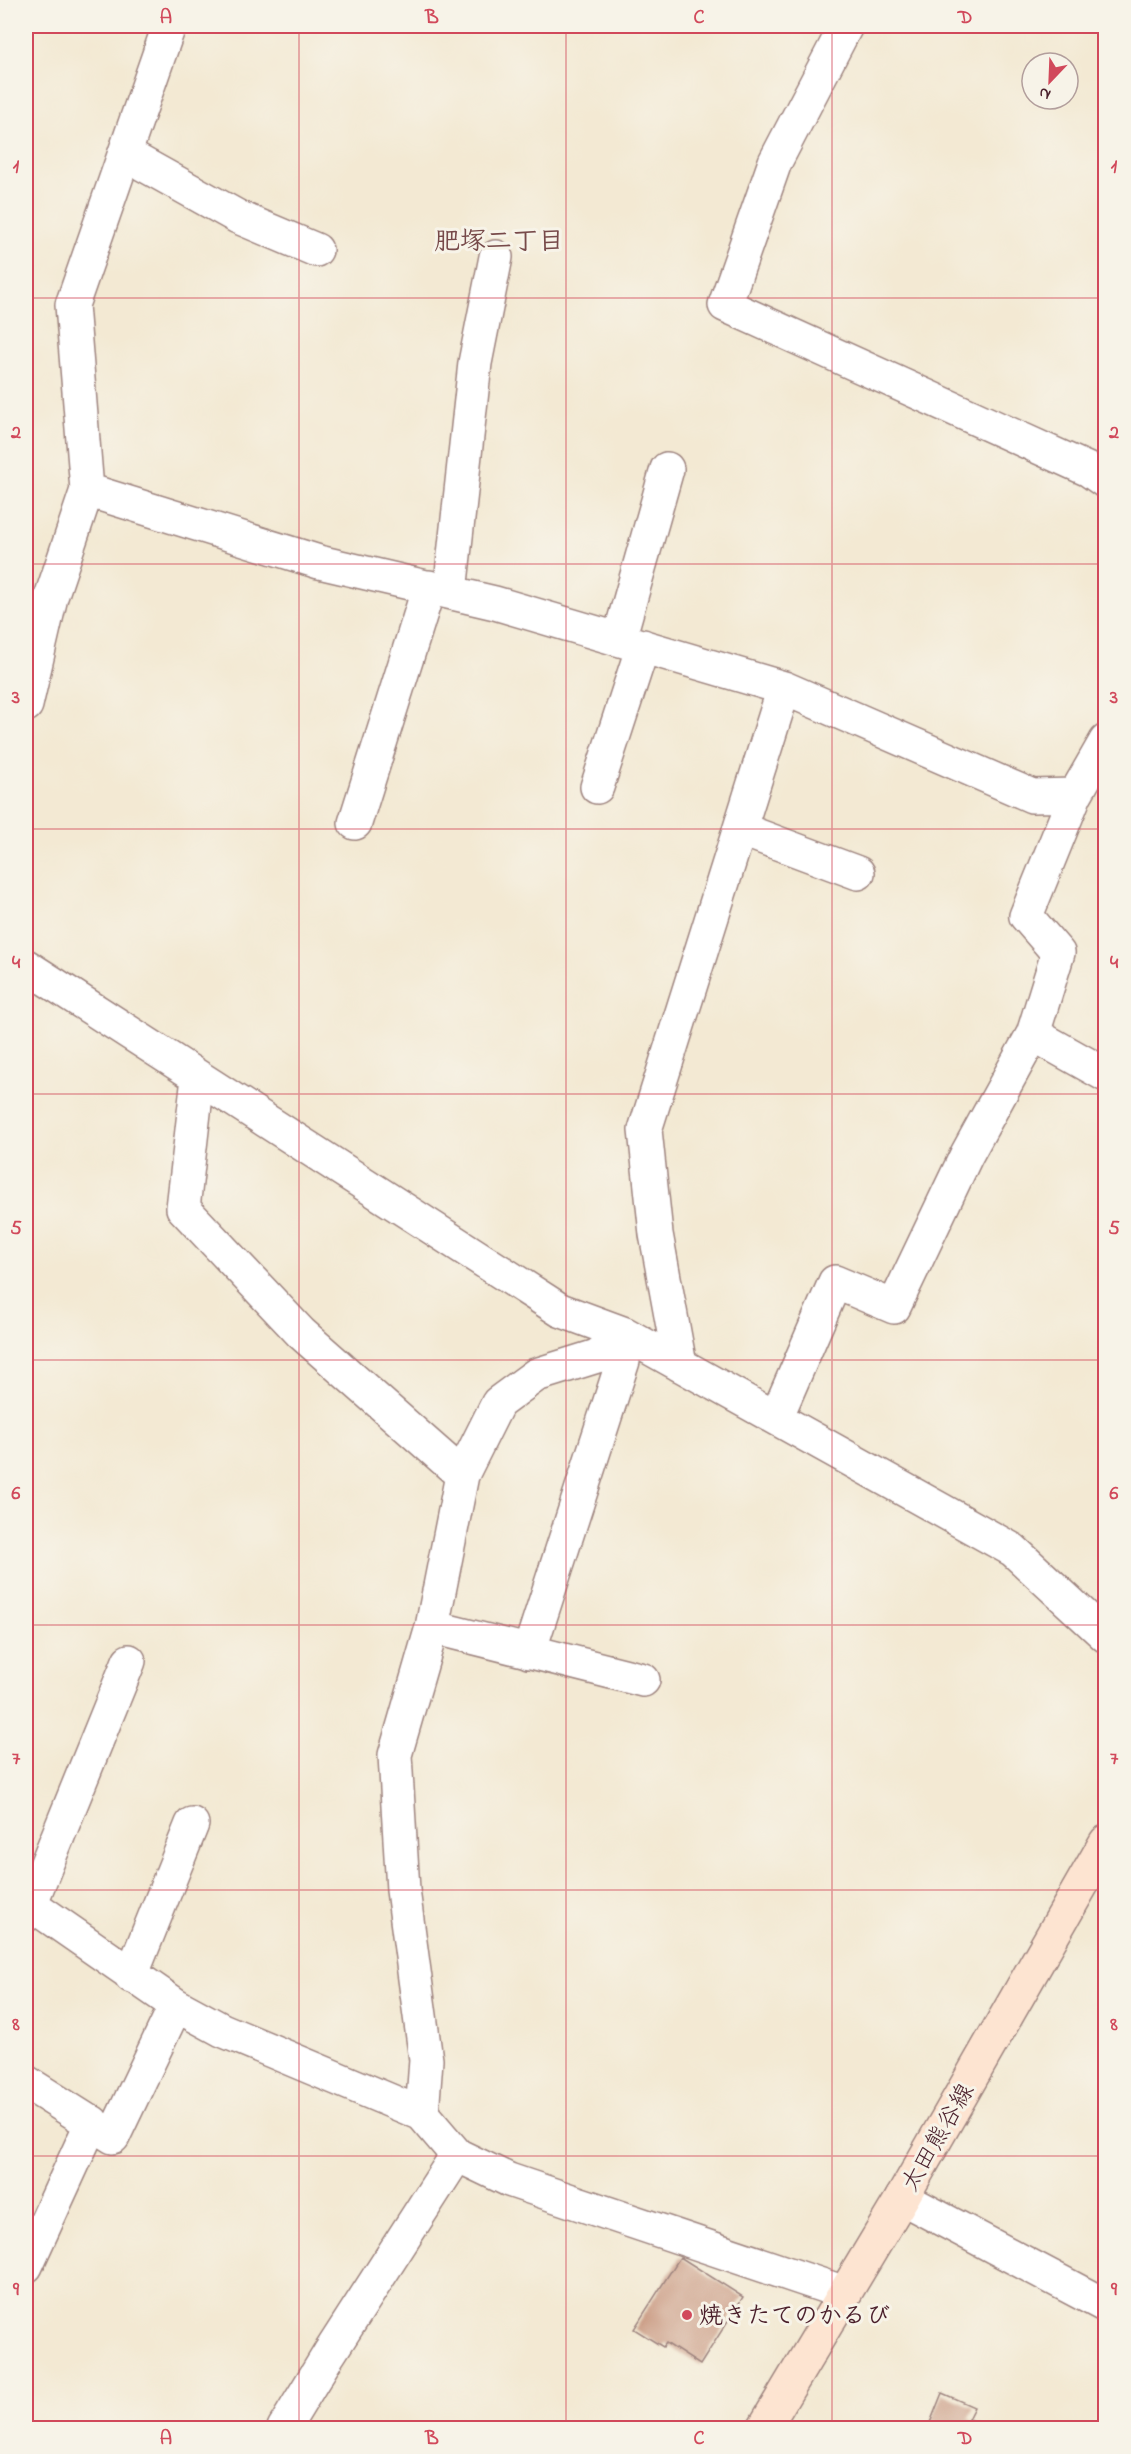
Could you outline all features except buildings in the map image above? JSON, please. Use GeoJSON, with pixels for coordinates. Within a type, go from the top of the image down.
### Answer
{"type":"FeatureCollection","features":[{"type":"Feature","properties":{"kind":"main road","name":"太田熊谷線"},"geometry":{"type":"LineString","coordinates":[[764,2428],[902,2198],[1106,1842]]}},
{"type":"Feature","properties":{"kind":"street"},"geometry":{"type":"LineString","coordinates":[[26,705],[38,591],[87,490],[72,305],[169,26]]}},
{"type":"Feature","properties":{"kind":"street"},"geometry":{"type":"LineString","coordinates":[[846,26],[775,162],[724,305],[1089,470],[1106,482]]}},
{"type":"Feature","properties":{"kind":"street"},"geometry":{"type":"LineString","coordinates":[[125,154],[238,217],[316,250]]}},
{"type":"Feature","properties":{"kind":"street"},"geometry":{"type":"LineString","coordinates":[[355,823],[439,590],[475,363],[496,257]]}},
{"type":"Feature","properties":{"kind":"street"},"geometry":{"type":"LineString","coordinates":[[597,787],[631,643],[667,469]]}},
{"type":"Feature","properties":{"kind":"street"},"geometry":{"type":"LineString","coordinates":[[87,490],[319,562],[495,603],[784,688],[1032,796],[1075,795]]}},
{"type":"Feature","properties":{"kind":"street"},"geometry":{"type":"LineString","coordinates":[[680,1365],[656,1234],[645,1130],[784,688]]}},
{"type":"Feature","properties":{"kind":"street"},"geometry":{"type":"LineString","coordinates":[[776,1418],[835,1282],[894,1307],[967,1154],[1033,1034],[1058,953],[1026,916],[1075,795],[1106,741]]}},
{"type":"Feature","properties":{"kind":"street"},"geometry":{"type":"LineString","coordinates":[[740,829],[858,873]]}},
{"type":"Feature","properties":{"kind":"street"},"geometry":{"type":"LineString","coordinates":[[26,966],[560,1310],[625,1334],[1013,1550],[1106,1636]]}},
{"type":"Feature","properties":{"kind":"street"},"geometry":{"type":"LineString","coordinates":[[1033,1034],[1106,1075]]}},
{"type":"Feature","properties":{"kind":"street"},"geometry":{"type":"LineString","coordinates":[[198,1078],[183,1208],[301,1334],[462,1475]]}},
{"type":"Feature","properties":{"kind":"street"},"geometry":{"type":"LineString","coordinates":[[422,2114],[426,2060],[403,1890],[395,1755],[432,1627],[462,1475],[498,1403],[536,1375],[597,1356],[625,1334]]}},
{"type":"Feature","properties":{"kind":"street"},"geometry":{"type":"LineString","coordinates":[[529,1652],[623,1361],[625,1334]]}},
{"type":"Feature","properties":{"kind":"street"},"geometry":{"type":"LineString","coordinates":[[432,1627],[643,1680]]}},
{"type":"Feature","properties":{"kind":"street"},"geometry":{"type":"LineString","coordinates":[[129,1661],[27,1907],[176,2005],[222,2031],[422,2114],[457,2155],[509,2180],[845,2294]]}},
{"type":"Feature","properties":{"kind":"street"},"geometry":{"type":"LineString","coordinates":[[131,1976],[192,1824]]}},
{"type":"Feature","properties":{"kind":"street"},"geometry":{"type":"LineString","coordinates":[[26,2082],[113,2136],[176,2005]]}},
{"type":"Feature","properties":{"kind":"street"},"geometry":{"type":"LineString","coordinates":[[26,2266],[92,2122]]}},
{"type":"Feature","properties":{"kind":"street"},"geometry":{"type":"LineString","coordinates":[[284,2428],[457,2155]]}},
{"type":"Feature","properties":{"kind":"street"},"geometry":{"type":"LineString","coordinates":[[902,2198],[1106,2306]]}},
{"type":"Feature","properties":{"kind":"place","name":"焼きたてのかるび"},"geometry":{"type":"Point","coordinates":[687,2315]}},
{"type":"Feature","properties":{"kind":"district","name":"肥塚二丁目"},"geometry":{"type":"Point","coordinates":[499,240]}}]}
